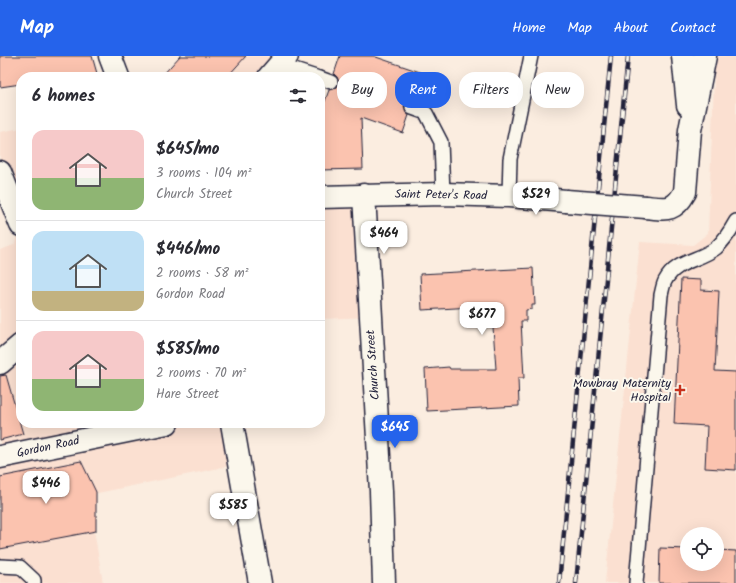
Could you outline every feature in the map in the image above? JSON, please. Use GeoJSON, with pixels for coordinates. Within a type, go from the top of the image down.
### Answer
{"type":"FeatureCollection","features":[{"type":"Feature","properties":{"kind":"street"},"geometry":{"type":"LineString","coordinates":[[110,56],[116,72]]}},
{"type":"Feature","properties":{"kind":"street","name":"Saint Peter's Road"},"geometry":{"type":"LineString","coordinates":[[683,56],[690,130]]}},
{"type":"Feature","properties":{"kind":"street","name":"Saint Peter's Road"},"geometry":{"type":"LineString","coordinates":[[325,197],[443,194],[509,196],[566,202],[664,208],[675,206],[685,192],[690,130],[705,56]]}},
{"type":"Feature","properties":{"kind":"street"},"geometry":{"type":"LineString","coordinates":[[0,172],[16,212]]}},
{"type":"Feature","properties":{"kind":"street","name":"Church Street"},"geometry":{"type":"LineString","coordinates":[[364,195],[381,492],[384,583]]}},
{"type":"Feature","properties":{"kind":"street"},"geometry":{"type":"LineString","coordinates":[[0,363],[16,349]]}},
{"type":"Feature","properties":{"kind":"street","name":"Gordon Road"},"geometry":{"type":"LineString","coordinates":[[0,457],[142,428]]}},
{"type":"Feature","properties":{"kind":"street"},"geometry":{"type":"LineString","coordinates":[[233,428],[260,583]]}},
{"type":"Feature","properties":{"kind":"lane"},"geometry":{"type":"LineString","coordinates":[[509,196],[510,159],[531,56]]}},
{"type":"Feature","properties":{"kind":"lane"},"geometry":{"type":"LineString","coordinates":[[276,64],[301,72]]}},
{"type":"Feature","properties":{"kind":"lane"},"geometry":{"type":"LineString","coordinates":[[412,108],[426,113],[442,142],[443,194]]}},
{"type":"Feature","properties":{"kind":"lane"},"geometry":{"type":"LineString","coordinates":[[636,583],[661,295],[665,281],[674,269],[686,261],[704,255],[717,247],[731,230],[736,221]]}},
{"type":"Feature","properties":{"kind":"lane"},"geometry":{"type":"LineString","coordinates":[[0,566],[20,567],[34,580],[34,583]]}},
{"type":"Feature","properties":{"kind":"shaded area"},"geometry":{"type":"Polygon","coordinates":[[[180,56],[287,56],[273,72],[166,72],[180,56]]]}},
{"type":"Feature","properties":{"kind":"shaded area","name":"Mowbray Maternity Hospital"},"geometry":{"type":"Polygon","coordinates":[[[715,56],[736,56],[736,583],[605,583],[640,242],[693,245],[708,233],[715,56]]]}},
{"type":"Feature","properties":{"kind":"shaded area"},"geometry":{"type":"Polygon","coordinates":[[[16,129],[16,212],[0,172],[0,132],[16,129]]]}},
{"type":"Feature","properties":{"kind":"shaded area"},"geometry":{"type":"Polygon","coordinates":[[[364,195],[370,317],[325,319],[325,197],[364,195]]]}},
{"type":"Feature","properties":{"kind":"shaded area"},"geometry":{"type":"Polygon","coordinates":[[[16,240],[16,428],[233,428],[239,464],[88,495],[103,583],[0,583],[0,250],[14,245],[16,240]]]}},
{"type":"Feature","properties":{"kind":"building"},"geometry":{"type":"Polygon","coordinates":[[[0,56],[92,56],[97,72],[16,72],[16,85],[0,87],[0,56]]]}},
{"type":"Feature","properties":{"kind":"building"},"geometry":{"type":"Polygon","coordinates":[[[180,56],[246,56],[232,72],[166,72],[180,56]]]}},
{"type":"Feature","properties":{"kind":"building"},"geometry":{"type":"Polygon","coordinates":[[[340,56],[373,56],[420,72],[395,72],[395,108],[405,108],[406,113],[409,115],[403,133],[361,118],[363,169],[325,170],[325,101],[329,90],[337,87],[337,108],[387,108],[387,72],[337,72],[337,77],[334,74],[340,56]]]}},
{"type":"Feature","properties":{"kind":"building"},"geometry":{"type":"Polygon","coordinates":[[[533,268],[535,305],[532,305],[532,309],[526,310],[526,321],[521,321],[524,378],[518,378],[519,406],[427,411],[425,369],[449,367],[450,369],[496,369],[493,327],[490,327],[489,306],[422,310],[420,274],[533,268]]]}},
{"type":"Feature","properties":{"kind":"building"},"geometry":{"type":"Polygon","coordinates":[[[681,279],[701,280],[701,290],[719,291],[715,371],[736,372],[736,470],[705,468],[707,426],[674,424],[681,279]]]}},
{"type":"Feature","properties":{"kind":"building"},"geometry":{"type":"Polygon","coordinates":[[[6,375],[16,410],[16,428],[21,428],[23,434],[0,440],[0,376],[6,375]]]}},
{"type":"Feature","properties":{"kind":"building"},"geometry":{"type":"Polygon","coordinates":[[[81,461],[96,492],[96,531],[0,549],[0,477],[81,461]]]}},
{"type":"Feature","properties":{"kind":"building"},"geometry":{"type":"Polygon","coordinates":[[[660,548],[680,549],[680,571],[724,571],[724,550],[736,551],[736,583],[659,583],[660,548]]]}},
{"type":"Feature","properties":{"kind":"railway"},"geometry":{"type":"LineString","coordinates":[[559,583],[611,56]]}},
{"type":"Feature","properties":{"kind":"railway"},"geometry":{"type":"LineString","coordinates":[[576,583],[628,56]]}},
{"type":"Feature","properties":{"kind":"place","name":"Mowbray Maternity Hospital"},"geometry":{"type":"Point","coordinates":[680,390]}}]}
